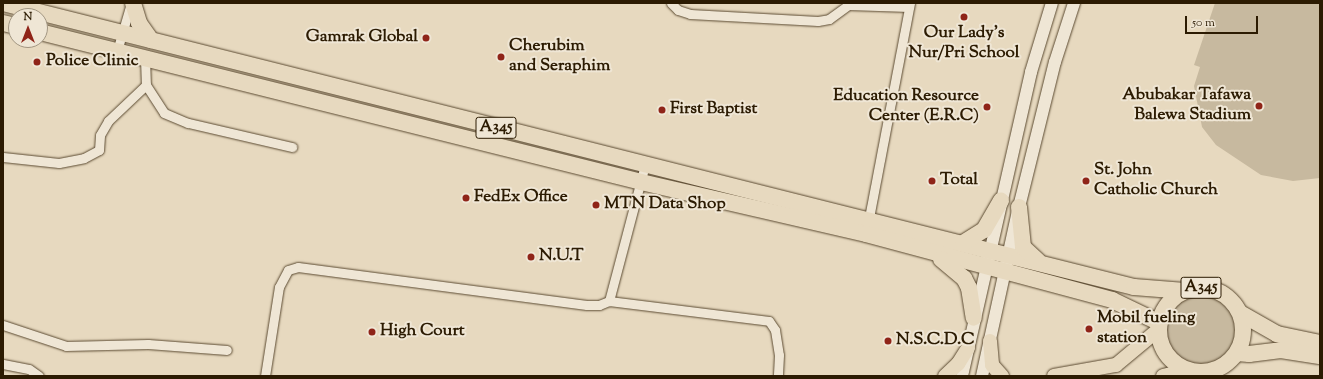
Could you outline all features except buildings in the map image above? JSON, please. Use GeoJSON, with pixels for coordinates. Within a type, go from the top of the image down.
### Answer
{"type":"FeatureCollection","features":[{"type":"Feature","properties":{"kind":"highway","name":"A345"},"geometry":{"type":"LineString","coordinates":[[3,3],[543,140],[869,218],[1134,287],[1185,291],[1207,288],[1217,291],[1231,300],[1240,312],[1277,334],[1320,343]]}},
{"type":"Feature","properties":{"kind":"highway"},"geometry":{"type":"LineString","coordinates":[[132,3],[139,23],[151,40]]}},
{"type":"Feature","properties":{"kind":"highway","name":"A345"},"geometry":{"type":"LineString","coordinates":[[48,34],[641,182],[929,252],[1112,300],[1159,326],[1168,303],[1185,291]]}},
{"type":"Feature","properties":{"kind":"highway"},"geometry":{"type":"LineString","coordinates":[[311,99],[315,82]]}},
{"type":"Feature","properties":{"kind":"highway"},"geometry":{"type":"LineString","coordinates":[[455,135],[460,118]]}},
{"type":"Feature","properties":{"kind":"highway"},"geometry":{"type":"LineString","coordinates":[[538,156],[543,140]]}},
{"type":"Feature","properties":{"kind":"highway"},"geometry":{"type":"LineString","coordinates":[[963,243],[984,230],[1001,200]]}},
{"type":"Feature","properties":{"kind":"highway"},"geometry":{"type":"LineString","coordinates":[[1019,207],[1023,247],[1030,256],[1043,264]]}},
{"type":"Feature","properties":{"kind":"highway"},"geometry":{"type":"LineString","coordinates":[[929,252],[964,278],[969,288],[974,318]]}},
{"type":"Feature","properties":{"kind":"highway","name":"A345"},"geometry":{"type":"LineString","coordinates":[[1237,353],[1244,333],[1240,312]]}},
{"type":"Feature","properties":{"kind":"highway"},"geometry":{"type":"LineString","coordinates":[[1159,326],[1167,354],[1187,370],[1215,370],[1237,353],[1249,354],[1281,350],[1320,356]]}},
{"type":"Feature","properties":{"kind":"main road"},"geometry":{"type":"LineString","coordinates":[[1054,376],[1116,365],[1159,326]]}},
{"type":"Feature","properties":{"kind":"main road"},"geometry":{"type":"LineString","coordinates":[[990,341],[992,366],[1002,376]]}},
{"type":"Feature","properties":{"kind":"main road"},"geometry":{"type":"LineString","coordinates":[[945,376],[958,364],[968,348]]}},
{"type":"Feature","properties":{"kind":"main road"},"geometry":{"type":"LineString","coordinates":[[1163,376],[1187,370]]}},
{"type":"Feature","properties":{"kind":"street"},"geometry":{"type":"LineString","coordinates":[[117,51],[132,3]]}},
{"type":"Feature","properties":{"kind":"street"},"geometry":{"type":"LineString","coordinates":[[671,3],[678,10],[690,14],[818,21],[829,19],[848,5],[909,5],[869,218]]}},
{"type":"Feature","properties":{"kind":"street"},"geometry":{"type":"LineString","coordinates":[[962,376],[1031,72],[1052,3]]}},
{"type":"Feature","properties":{"kind":"street"},"geometry":{"type":"LineString","coordinates":[[982,376],[1019,207],[1055,62],[1074,3]]}},
{"type":"Feature","properties":{"kind":"street"},"geometry":{"type":"LineString","coordinates":[[145,58],[146,85],[164,114],[176,119],[292,147]]}},
{"type":"Feature","properties":{"kind":"street"},"geometry":{"type":"LineString","coordinates":[[3,157],[59,163],[84,158],[99,150],[100,135],[108,121],[146,85]]}},
{"type":"Feature","properties":{"kind":"street"},"geometry":{"type":"LineString","coordinates":[[609,301],[645,165]]}},
{"type":"Feature","properties":{"kind":"street"},"geometry":{"type":"LineString","coordinates":[[265,376],[280,287],[288,270],[298,268],[587,305],[609,301],[769,321],[775,330],[778,348],[778,376]]}},
{"type":"Feature","properties":{"kind":"street"},"geometry":{"type":"LineString","coordinates":[[3,325],[66,346],[148,344],[227,350]]}},
{"type":"Feature","properties":{"kind":"street"},"geometry":{"type":"LineString","coordinates":[[3,364],[29,370],[38,376]]}},
{"type":"Feature","properties":{"kind":"shaded area","name":"Abubakar Tafawa Balewa Stadium"},"geometry":{"type":"Polygon","coordinates":[[[1215,3],[1320,3],[1320,178],[1293,181],[1261,175],[1216,145],[1202,127],[1194,86],[1200,67],[1194,65],[1215,3]]]}},
{"type":"Feature","properties":{"kind":"shaded area"},"geometry":{"type":"Polygon","coordinates":[[[1193,294],[1207,294],[1214,296],[1226,304],[1234,316],[1236,330],[1234,344],[1226,356],[1214,364],[1207,366],[1193,366],[1186,364],[1174,356],[1166,344],[1164,337],[1164,323],[1166,316],[1174,304],[1186,296],[1193,294]]]}},
{"type":"Feature","properties":{"kind":"place","name":"Our Lady's Nur/Pri School"},"geometry":{"type":"Point","coordinates":[964,17]}},
{"type":"Feature","properties":{"kind":"place","name":"Gamrak Global"},"geometry":{"type":"Point","coordinates":[426,38]}},
{"type":"Feature","properties":{"kind":"place","name":"Cherubim and Seraphim"},"geometry":{"type":"Point","coordinates":[501,57]}},
{"type":"Feature","properties":{"kind":"place","name":"Police Clinic"},"geometry":{"type":"Point","coordinates":[37,62]}},
{"type":"Feature","properties":{"kind":"place","name":"Abubakar Tafawa Balewa Stadium"},"geometry":{"type":"Point","coordinates":[1259,106]}},
{"type":"Feature","properties":{"kind":"place","name":"Education Resource Center (E.R.C)"},"geometry":{"type":"Point","coordinates":[987,107]}},
{"type":"Feature","properties":{"kind":"place","name":"First Baptist"},"geometry":{"type":"Point","coordinates":[662,110]}},
{"type":"Feature","properties":{"kind":"place","name":"Total"},"geometry":{"type":"Point","coordinates":[932,181]}},
{"type":"Feature","properties":{"kind":"place","name":"St. John Catholic Church"},"geometry":{"type":"Point","coordinates":[1086,181]}},
{"type":"Feature","properties":{"kind":"place","name":"FedEx Office"},"geometry":{"type":"Point","coordinates":[466,198]}},
{"type":"Feature","properties":{"kind":"place","name":"MTN Data Shop"},"geometry":{"type":"Point","coordinates":[596,205]}},
{"type":"Feature","properties":{"kind":"place","name":"N.U.T"},"geometry":{"type":"Point","coordinates":[531,257]}},
{"type":"Feature","properties":{"kind":"place","name":"Mobil fueling station"},"geometry":{"type":"Point","coordinates":[1089,329]}},
{"type":"Feature","properties":{"kind":"place","name":"High Court"},"geometry":{"type":"Point","coordinates":[372,332]}},
{"type":"Feature","properties":{"kind":"place","name":"N.S.C.D.C"},"geometry":{"type":"Point","coordinates":[888,341]}}]}
